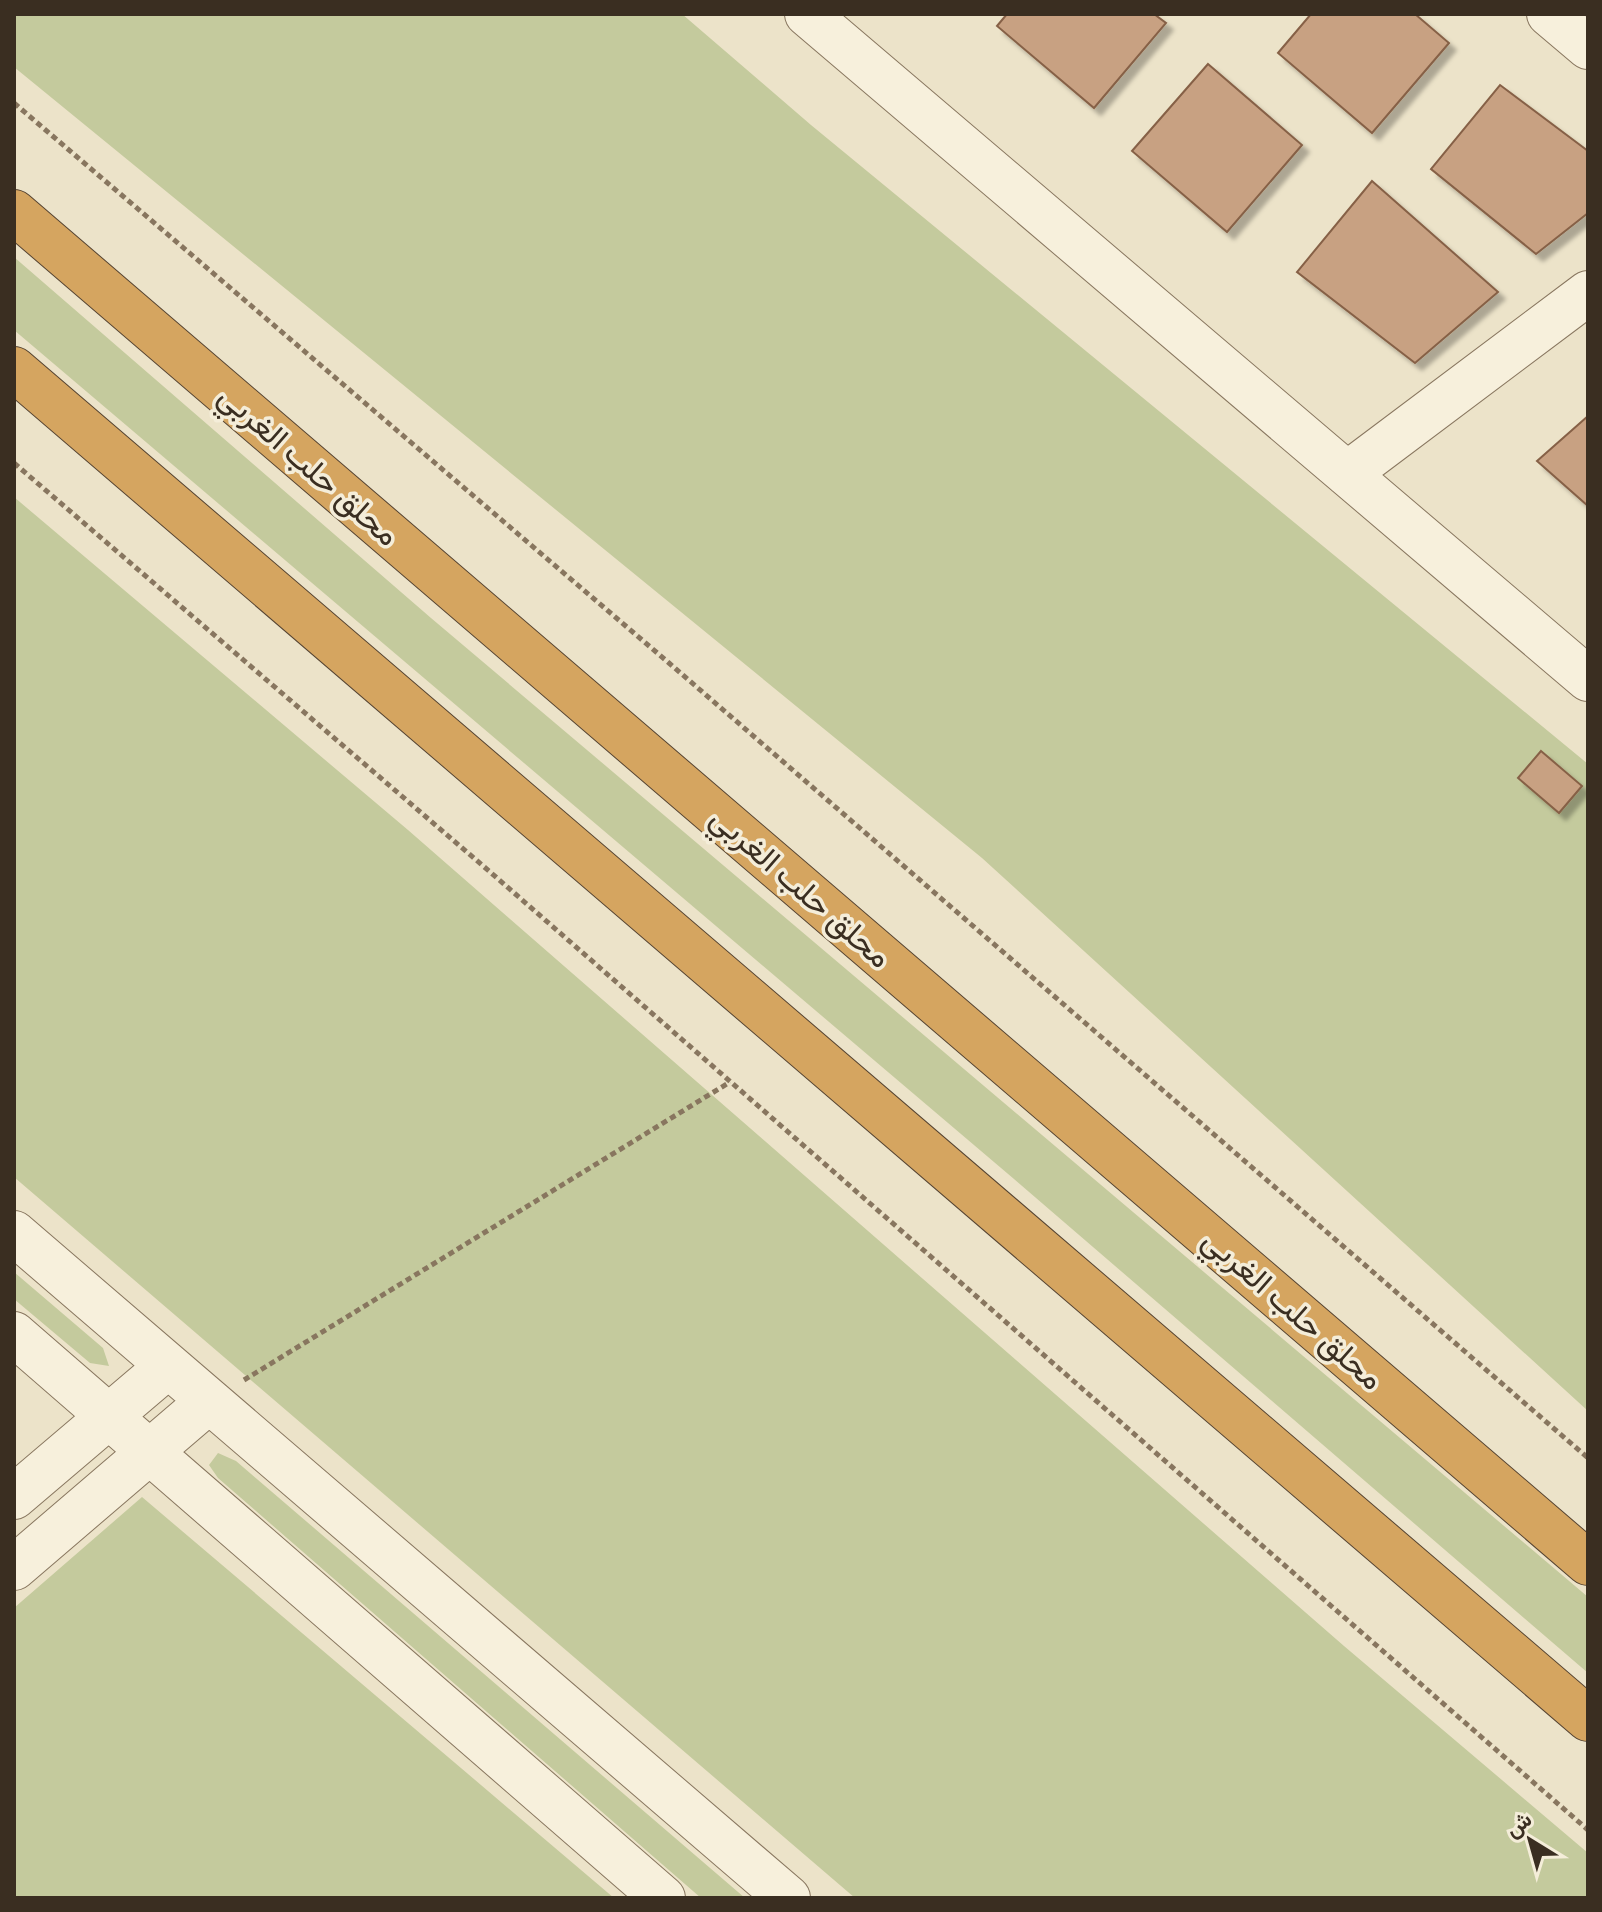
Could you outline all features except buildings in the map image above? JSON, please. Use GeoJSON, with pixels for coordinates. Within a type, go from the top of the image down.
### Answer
{"type":"FeatureCollection","features":[{"type":"Feature","properties":{"kind":"highway","name":"محلق حلب الغربي"},"geometry":{"type":"LineString","coordinates":[[14,212],[1588,1563]]}},
{"type":"Feature","properties":{"kind":"highway"},"geometry":{"type":"LineString","coordinates":[[14,369],[1588,1719]]}},
{"type":"Feature","properties":{"kind":"street"},"geometry":{"type":"LineString","coordinates":[[807,14],[1588,679]]}},
{"type":"Feature","properties":{"kind":"street"},"geometry":{"type":"LineString","coordinates":[[1549,14],[1588,47]]}},
{"type":"Feature","properties":{"kind":"street"},"geometry":{"type":"LineString","coordinates":[[1347,474],[1588,293]]}},
{"type":"Feature","properties":{"kind":"street"},"geometry":{"type":"LineString","coordinates":[[14,1233],[788,1898]]}},
{"type":"Feature","properties":{"kind":"street"},"geometry":{"type":"LineString","coordinates":[[14,1334],[663,1898]]}},
{"type":"Feature","properties":{"kind":"street"},"geometry":{"type":"LineString","coordinates":[[14,1497],[168,1366]]}},
{"type":"Feature","properties":{"kind":"street"},"geometry":{"type":"LineString","coordinates":[[14,1568],[209,1401]]}},
{"type":"Feature","properties":{"kind":"path"},"geometry":{"type":"LineString","coordinates":[[14,103],[682,674],[1588,1458]]}},
{"type":"Feature","properties":{"kind":"path"},"geometry":{"type":"LineString","coordinates":[[14,463],[489,871],[1588,1830]]}},
{"type":"Feature","properties":{"kind":"path"},"geometry":{"type":"LineString","coordinates":[[209,1401],[730,1082]]}},
{"type":"Feature","properties":{"kind":"green space"},"geometry":{"type":"Polygon","coordinates":[[[14,14],[682,14],[811,125],[1588,764],[1588,1411],[982,858],[14,67],[14,14]]]}},
{"type":"Feature","properties":{"kind":"green space"},"geometry":{"type":"Polygon","coordinates":[[[14,257],[431,618],[1588,1597],[1588,1673],[1014,1179],[14,330],[14,257]]]}},
{"type":"Feature","properties":{"kind":"green space"},"geometry":{"type":"Polygon","coordinates":[[[14,497],[408,830],[1344,1646],[1588,1853],[1588,1898],[855,1898],[14,1177],[14,497]]]}},
{"type":"Feature","properties":{"kind":"green space"},"geometry":{"type":"Polygon","coordinates":[[[14,1272],[103,1348],[109,1366],[90,1363],[14,1299],[14,1272]]]}},
{"type":"Feature","properties":{"kind":"green space"},"geometry":{"type":"Polygon","coordinates":[[[218,1453],[236,1461],[745,1898],[701,1898],[218,1478],[209,1465],[218,1453]]]}},
{"type":"Feature","properties":{"kind":"green space"},"geometry":{"type":"Polygon","coordinates":[[[142,1497],[614,1898],[14,1898],[14,1608],[142,1497]]]}}]}
